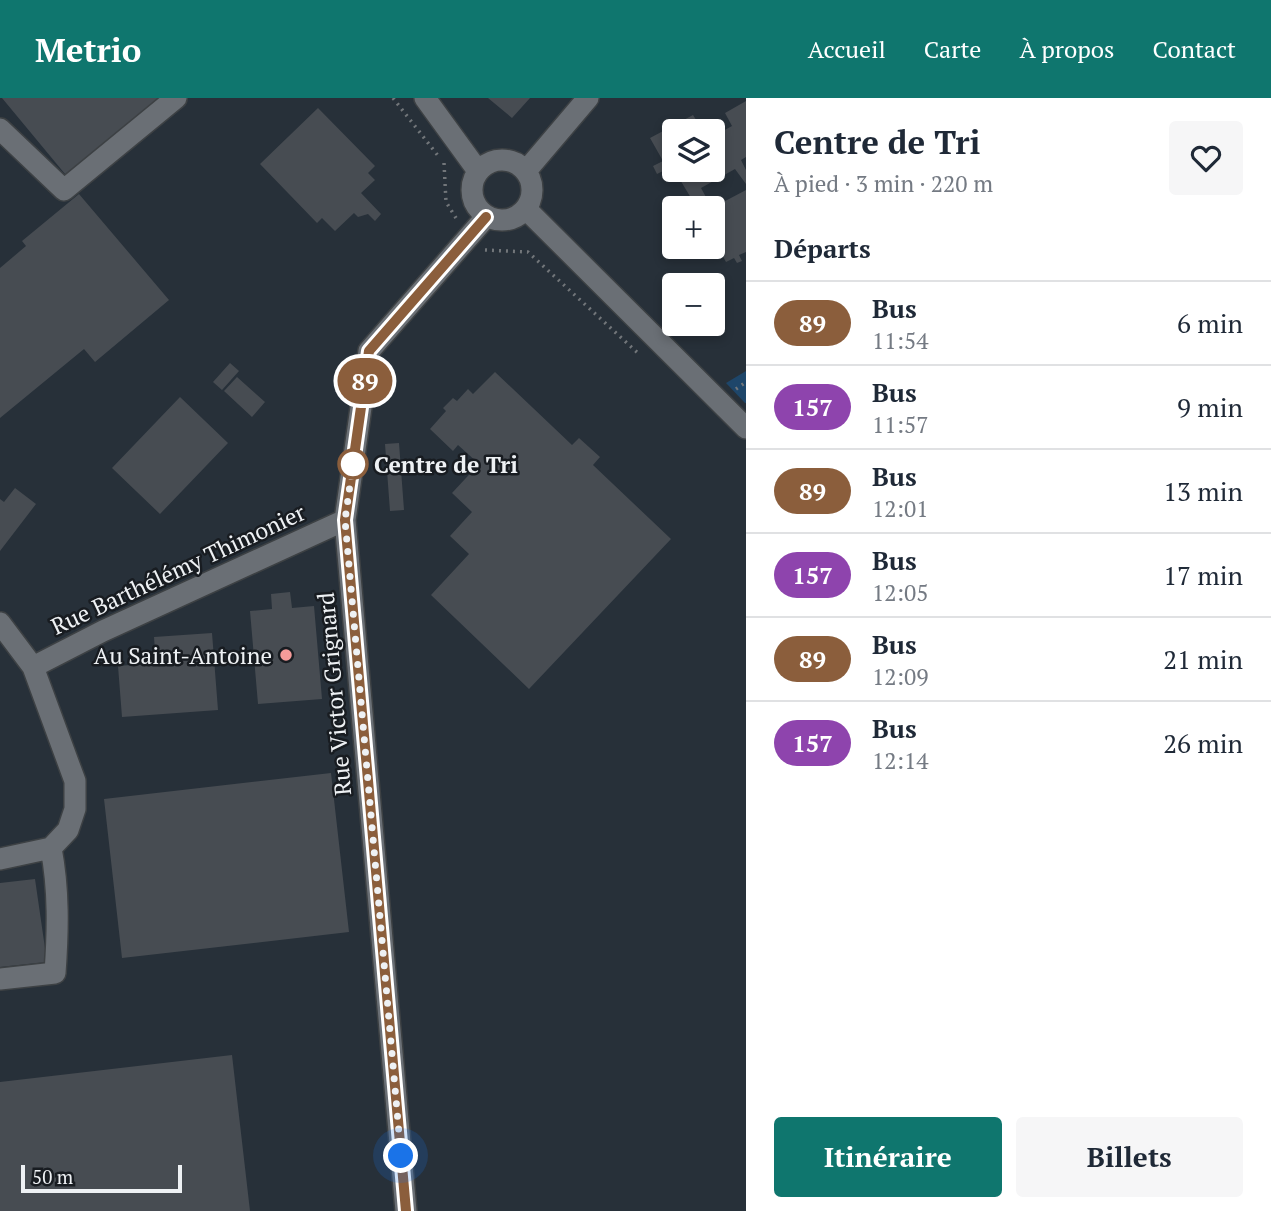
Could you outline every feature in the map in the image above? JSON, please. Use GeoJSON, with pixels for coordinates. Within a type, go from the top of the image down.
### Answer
{"type":"FeatureCollection","features":[{"type":"Feature","properties":{"kind":"street"},"geometry":{"type":"LineString","coordinates":[[0,129],[64,190],[176,98]]}},
{"type":"Feature","properties":{"kind":"street"},"geometry":{"type":"LineString","coordinates":[[425,98],[478,171]]}},
{"type":"Feature","properties":{"kind":"street"},"geometry":{"type":"LineString","coordinates":[[526,171],[588,98]]}},
{"type":"Feature","properties":{"kind":"street"},"geometry":{"type":"LineString","coordinates":[[502,160],[511,161],[526,171],[532,190],[526,209],[512,219],[495,220],[486,217],[473,201],[471,191],[478,171],[493,161],[502,160]]}},
{"type":"Feature","properties":{"kind":"street"},"geometry":{"type":"LineString","coordinates":[[526,209],[746,428]]}},
{"type":"Feature","properties":{"kind":"street","name":"Rue Victor Grignard"},"geometry":{"type":"LineString","coordinates":[[406,1211],[345,520],[369,351],[486,217]]}},
{"type":"Feature","properties":{"kind":"street","name":"Rue Barthélémy Thimonier"},"geometry":{"type":"LineString","coordinates":[[33,667],[103,631],[345,520]]}},
{"type":"Feature","properties":{"kind":"street"},"geometry":{"type":"LineString","coordinates":[[0,623],[33,667],[75,781],[75,809],[68,830],[51,848],[0,859]]}},
{"type":"Feature","properties":{"kind":"street"},"geometry":{"type":"LineString","coordinates":[[0,979],[55,973],[57,924],[51,848]]}},
{"type":"Feature","properties":{"kind":"path"},"geometry":{"type":"LineString","coordinates":[[393,98],[445,165],[446,202],[485,250],[528,253],[648,363]]}},
{"type":"Feature","properties":{"kind":"shaded area"},"geometry":{"type":"Polygon","coordinates":[[[0,98],[746,98],[746,1211],[0,1211],[0,98]]]}},
{"type":"Feature","properties":{"kind":"shaded area"},"geometry":{"type":"Polygon","coordinates":[[[746,371],[746,403],[745,403],[726,383],[746,371]]]}},
{"type":"Feature","properties":{"kind":"building"},"geometry":{"type":"Polygon","coordinates":[[[2,98],[169,98],[70,180],[2,98]]]}},
{"type":"Feature","properties":{"kind":"building"},"geometry":{"type":"Polygon","coordinates":[[[488,98],[530,98],[512,118],[488,98]]]}},
{"type":"Feature","properties":{"kind":"building"},"geometry":{"type":"Polygon","coordinates":[[[746,101],[746,157],[741,160],[746,170],[746,184],[735,169],[725,175],[725,130],[732,126],[725,113],[746,101]]]}},
{"type":"Feature","properties":{"kind":"building"},"geometry":{"type":"Polygon","coordinates":[[[318,108],[375,166],[368,173],[375,180],[361,193],[381,214],[375,221],[368,214],[358,217],[354,213],[335,231],[322,218],[317,223],[260,164],[318,108]]]}},
{"type":"Feature","properties":{"kind":"building"},"geometry":{"type":"Polygon","coordinates":[[[662,132],[662,159],[650,138],[662,132]]]}},
{"type":"Feature","properties":{"kind":"building"},"geometry":{"type":"Polygon","coordinates":[[[662,162],[662,172],[657,174],[653,166],[662,162]]]}},
{"type":"Feature","properties":{"kind":"building"},"geometry":{"type":"Polygon","coordinates":[[[681,182],[712,182],[701,188],[705,196],[690,196],[681,182]]]}},
{"type":"Feature","properties":{"kind":"building"},"geometry":{"type":"Polygon","coordinates":[[[746,190],[746,252],[739,255],[742,261],[737,263],[734,258],[726,262],[724,259],[725,201],[746,190]]]}},
{"type":"Feature","properties":{"kind":"building"},"geometry":{"type":"Polygon","coordinates":[[[79,194],[169,300],[95,362],[84,349],[0,418],[0,268],[26,246],[22,241],[79,194]]]}},
{"type":"Feature","properties":{"kind":"building"},"geometry":{"type":"Polygon","coordinates":[[[230,363],[239,371],[222,390],[213,382],[230,363]]]}},
{"type":"Feature","properties":{"kind":"building"},"geometry":{"type":"Polygon","coordinates":[[[495,372],[572,445],[579,438],[600,457],[593,465],[671,539],[529,689],[431,595],[469,554],[450,536],[472,512],[452,493],[479,464],[458,445],[453,451],[430,429],[446,411],[443,408],[453,398],[457,401],[468,389],[473,394],[495,372]]]}},
{"type":"Feature","properties":{"kind":"building"},"geometry":{"type":"Polygon","coordinates":[[[237,377],[265,402],[252,417],[224,391],[237,377]]]}},
{"type":"Feature","properties":{"kind":"building"},"geometry":{"type":"Polygon","coordinates":[[[180,397],[228,443],[160,514],[112,468],[180,397]]]}},
{"type":"Feature","properties":{"kind":"building"},"geometry":{"type":"Polygon","coordinates":[[[399,443],[404,510],[390,511],[385,444],[399,443]]]}},
{"type":"Feature","properties":{"kind":"building"},"geometry":{"type":"Polygon","coordinates":[[[15,488],[36,504],[0,551],[0,499],[4,502],[15,488]]]}},
{"type":"Feature","properties":{"kind":"building","name":"Au Saint-Antoine"},"geometry":{"type":"Polygon","coordinates":[[[290,592],[292,608],[314,606],[322,699],[258,704],[250,611],[272,609],[271,594],[290,592]]]}},
{"type":"Feature","properties":{"kind":"building"},"geometry":{"type":"Polygon","coordinates":[[[212,633],[218,710],[122,717],[118,666],[156,663],[154,637],[212,633]]]}},
{"type":"Feature","properties":{"kind":"building"},"geometry":{"type":"Polygon","coordinates":[[[331,773],[349,932],[122,958],[104,799],[331,773]]]}},
{"type":"Feature","properties":{"kind":"building"},"geometry":{"type":"Polygon","coordinates":[[[35,879],[47,962],[0,967],[0,883],[35,879]]]}},
{"type":"Feature","properties":{"kind":"building"},"geometry":{"type":"Polygon","coordinates":[[[232,1055],[250,1211],[0,1211],[0,1082],[232,1055]]]}},
{"type":"Feature","properties":{"kind":"bus line","name":"89"},"geometry":{"type":"LineString","coordinates":[[406,1211],[345,520],[369,351],[486,217]]}},
{"type":"Feature","properties":{"kind":"place","name":"Centre de Tri"},"geometry":{"type":"Point","coordinates":[353,464]}},
{"type":"Feature","properties":{"kind":"place","name":"Au Saint-Antoine"},"geometry":{"type":"Point","coordinates":[286,655]}},
{"type":"Feature","properties":{"kind":"route"},"geometry":{"type":"LineString","coordinates":[[353,464],[345,520],[401,1156]]}}]}
